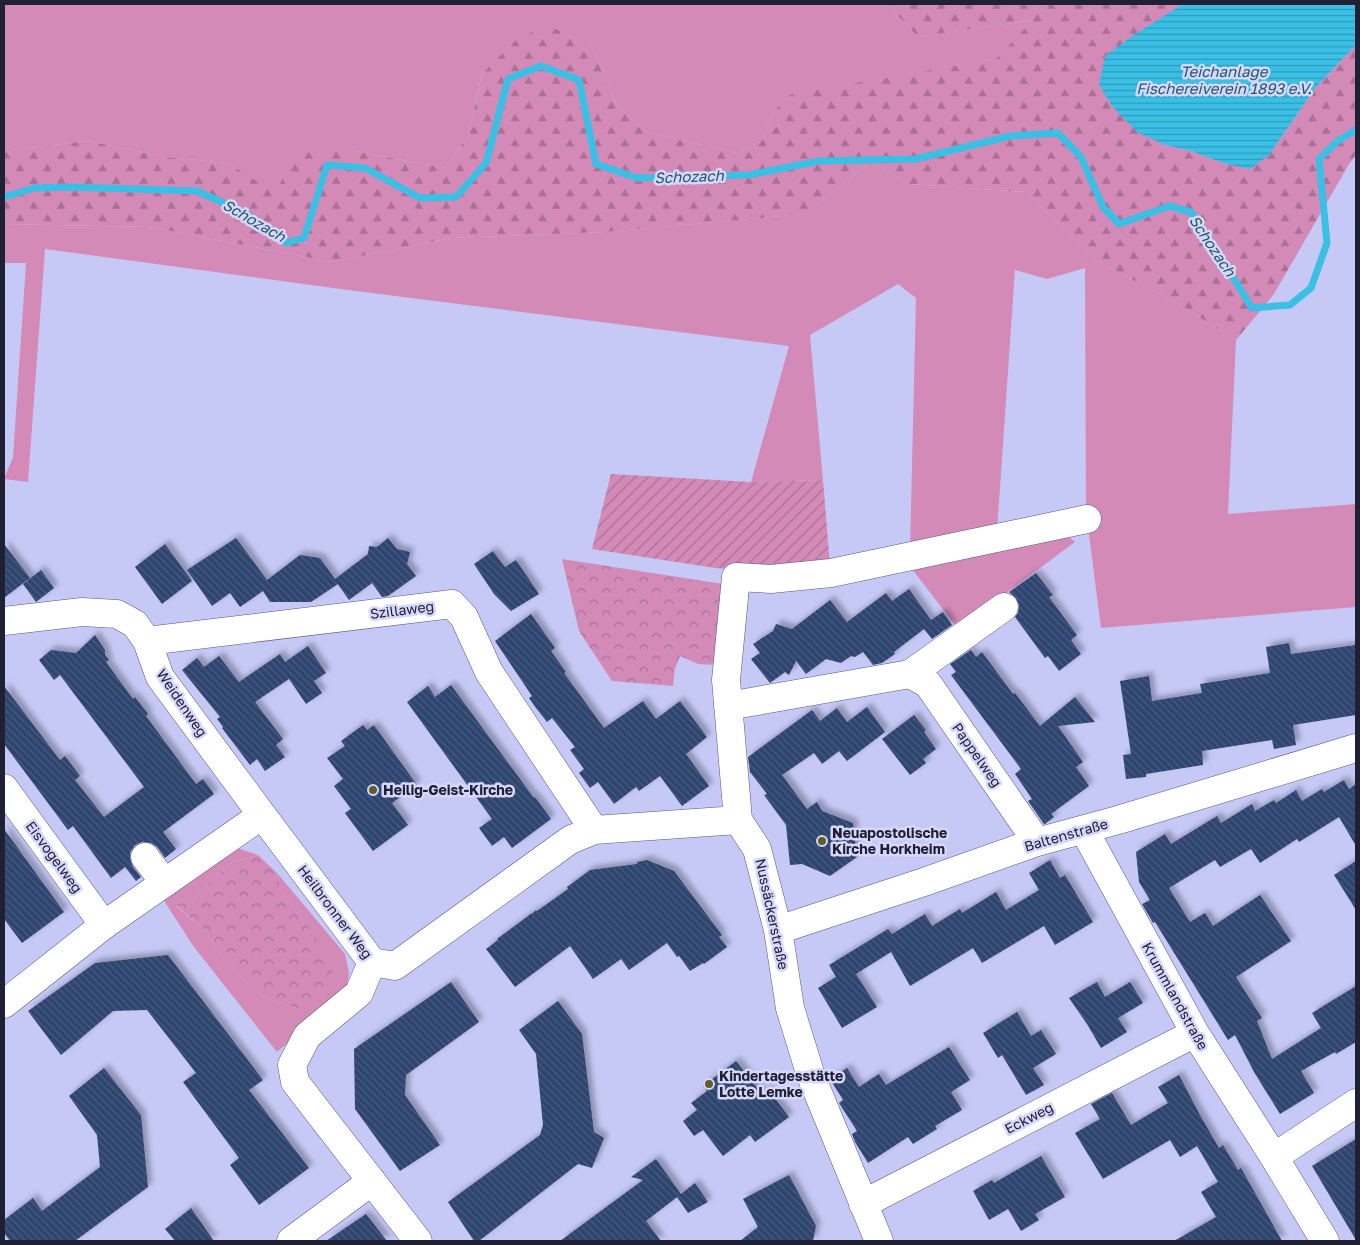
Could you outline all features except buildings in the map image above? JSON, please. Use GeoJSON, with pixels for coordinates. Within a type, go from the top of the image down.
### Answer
{"type":"FeatureCollection","features":[{"type":"Feature","properties":{"kind":"street","name":"Nussäckerstraße"},"geometry":{"type":"LineString","coordinates":[[879,1241],[811,1076],[790,1008],[778,930],[757,849],[738,820],[726,680],[736,577],[771,579],[831,573],[1087,519]]}},
{"type":"Feature","properties":{"kind":"street","name":"Szillaweg"},"geometry":{"type":"LineString","coordinates":[[146,641],[452,604],[464,617],[489,672],[594,830]]}},
{"type":"Feature","properties":{"kind":"street"},"geometry":{"type":"LineString","coordinates":[[728,706],[910,674],[1004,607]]}},
{"type":"Feature","properties":{"kind":"street","name":"Weidenweg"},"geometry":{"type":"LineString","coordinates":[[4,621],[82,612],[117,614],[135,624],[146,641],[160,677],[262,815]]}},
{"type":"Feature","properties":{"kind":"street","name":"Pappelweg"},"geometry":{"type":"LineString","coordinates":[[910,674],[928,684],[1037,842]]}},
{"type":"Feature","properties":{"kind":"street","name":"Baltenstraße"},"geometry":{"type":"LineString","coordinates":[[778,930],[924,882],[1037,842],[1084,830],[1356,748]]}},
{"type":"Feature","properties":{"kind":"street","name":"Eisvogelweg"},"geometry":{"type":"LineString","coordinates":[[4,788],[104,925]]}},
{"type":"Feature","properties":{"kind":"street"},"geometry":{"type":"LineString","coordinates":[[4,1004],[104,925],[262,815]]}},
{"type":"Feature","properties":{"kind":"street","name":"Heilbronner Weg"},"geometry":{"type":"LineString","coordinates":[[262,815],[372,962],[395,966],[570,840],[594,830],[738,820]]}},
{"type":"Feature","properties":{"kind":"street","name":"Krummlandstraße"},"geometry":{"type":"LineString","coordinates":[[1084,830],[1195,1033],[1325,1241]]}},
{"type":"Feature","properties":{"kind":"street"},"geometry":{"type":"LineString","coordinates":[[145,857],[165,883]]}},
{"type":"Feature","properties":{"kind":"street"},"geometry":{"type":"LineString","coordinates":[[372,962],[359,993],[307,1036],[292,1065],[295,1082],[418,1241]]}},
{"type":"Feature","properties":{"kind":"street","name":"Eckweg"},"geometry":{"type":"LineString","coordinates":[[863,1204],[1195,1033]]}},
{"type":"Feature","properties":{"kind":"street"},"geometry":{"type":"LineString","coordinates":[[1274,1157],[1356,1103]]}},
{"type":"Feature","properties":{"kind":"street"},"geometry":{"type":"LineString","coordinates":[[291,1241],[372,1181]]}},
{"type":"Feature","properties":{"kind":"green space"},"geometry":{"type":"Polygon","coordinates":[[[4,4],[887,4],[918,37],[1034,20],[997,58],[790,96],[773,112],[762,140],[737,153],[647,132],[617,106],[590,40],[482,73],[468,136],[445,168],[345,149],[275,194],[228,163],[166,157],[87,141],[4,151],[4,4]]]}},
{"type":"Feature","properties":{"kind":"green space"},"geometry":{"type":"Polygon","coordinates":[[[887,4],[1183,4],[1168,14],[1165,145],[1191,151],[1226,164],[1269,155],[1316,87],[1356,45],[1356,155],[1274,294],[1236,340],[1168,298],[1096,261],[1027,192],[909,184],[871,162],[805,214],[605,232],[451,238],[332,262],[149,227],[4,224],[4,151],[87,141],[166,157],[228,163],[275,193],[300,146],[345,149],[445,168],[468,136],[482,74],[517,39],[545,26],[590,40],[617,106],[647,132],[737,153],[762,140],[773,112],[790,95],[997,58],[1033,20],[918,37],[887,4]]]}},
{"type":"Feature","properties":{"kind":"green space"},"geometry":{"type":"Polygon","coordinates":[[[871,162],[909,184],[1027,192],[1096,261],[1168,298],[1236,340],[1228,514],[1356,504],[1356,607],[1101,628],[1086,511],[1085,268],[1047,279],[1015,270],[997,531],[910,549],[916,298],[898,284],[810,335],[823,480],[751,482],[789,346],[45,249],[28,482],[4,479],[13,457],[26,263],[4,263],[4,224],[149,227],[332,262],[451,238],[605,232],[805,214],[871,162]]]}},
{"type":"Feature","properties":{"kind":"green space"},"geometry":{"type":"Polygon","coordinates":[[[611,474],[751,482],[823,480],[830,566],[772,572],[715,568],[592,549],[611,474]]]}},
{"type":"Feature","properties":{"kind":"green space"},"geometry":{"type":"Polygon","coordinates":[[[1061,530],[1075,542],[958,629],[906,561],[1061,530]]]}},
{"type":"Feature","properties":{"kind":"green space"},"geometry":{"type":"Polygon","coordinates":[[[562,559],[723,584],[717,665],[698,664],[680,656],[675,669],[673,686],[612,681],[579,631],[562,559]]]}},
{"type":"Feature","properties":{"kind":"green space"},"geometry":{"type":"Polygon","coordinates":[[[227,845],[258,855],[229,864],[193,901],[176,906],[204,930],[230,967],[263,997],[299,1009],[312,931],[283,896],[277,873],[345,954],[349,973],[346,993],[277,1052],[194,947],[161,896],[227,845]]]}},
{"type":"Feature","properties":{"kind":"green space"},"geometry":{"type":"Polygon","coordinates":[[[258,855],[277,873],[283,896],[312,931],[333,969],[329,995],[299,1009],[263,997],[230,967],[204,930],[176,905],[193,901],[229,864],[258,855]]]}},
{"type":"Feature","properties":{"kind":"water","name":"Teichanlage Fischereiverein 1893 e.V."},"geometry":{"type":"Polygon","coordinates":[[[1183,4],[1356,4],[1356,45],[1316,87],[1269,155],[1250,169],[1226,164],[1191,151],[1165,145],[1137,132],[1112,106],[1099,85],[1105,56],[1132,36],[1183,4]]]}},
{"type":"Feature","properties":{"kind":"waterway","name":"Schozach"},"geometry":{"type":"LineString","coordinates":[[4,197],[34,188],[70,187],[197,191],[246,213],[286,243],[304,238],[327,165],[365,168],[420,198],[456,197],[486,163],[508,79],[541,66],[579,80],[596,164],[637,178],[749,175],[819,161],[916,159],[1010,136],[1058,133],[1081,157],[1103,207],[1119,224],[1169,206],[1191,212],[1252,308],[1290,305],[1311,288],[1327,243],[1319,159],[1339,140],[1356,130]]}},
{"type":"Feature","properties":{"kind":"place","name":"Heilig-Geist-Kirche"},"geometry":{"type":"Point","coordinates":[373,790]}},
{"type":"Feature","properties":{"kind":"place","name":"Neuapostolische Kirche Horkheim"},"geometry":{"type":"Point","coordinates":[822,841]}},
{"type":"Feature","properties":{"kind":"place","name":"Kindertagesstätte Lotte Lemke"},"geometry":{"type":"Point","coordinates":[709,1084]}}]}
